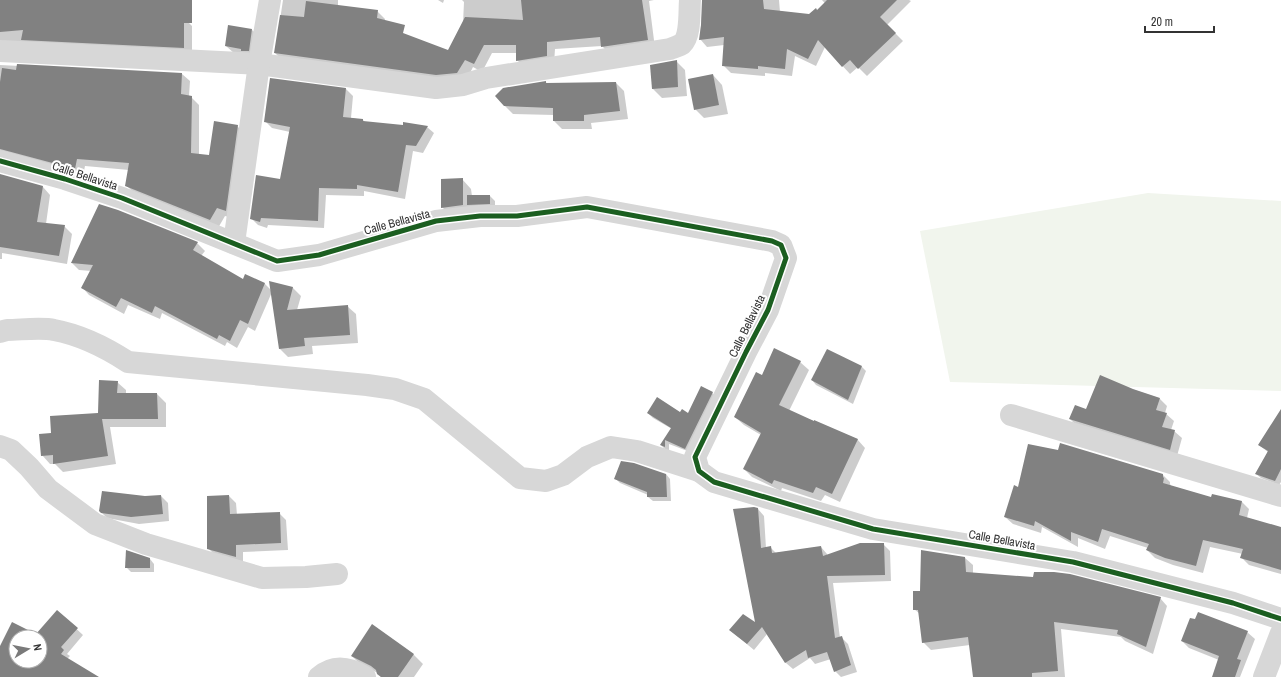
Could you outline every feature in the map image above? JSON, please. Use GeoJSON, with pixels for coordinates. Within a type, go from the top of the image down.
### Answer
{"type":"FeatureCollection","features":[{"type":"Feature","properties":{"kind":"street"},"geometry":{"type":"LineString","coordinates":[[234,243],[270,0]]}},
{"type":"Feature","properties":{"kind":"street"},"geometry":{"type":"LineString","coordinates":[[0,51],[260,64],[436,88],[463,86],[486,78],[670,49],[681,44],[686,39],[690,0]]}},
{"type":"Feature","properties":{"kind":"street","name":"Calle Bellavista"},"geometry":{"type":"LineString","coordinates":[[0,161],[65,179],[122,198],[277,261],[319,255],[436,221],[480,216],[517,216],[587,207],[772,241],[781,245],[786,258],[768,310],[695,457],[699,471],[714,482],[873,529],[1073,562],[1233,603],[1281,619]]}},
{"type":"Feature","properties":{"kind":"street"},"geometry":{"type":"LineString","coordinates":[[0,332],[7,330],[53,329],[106,347],[128,362],[395,389],[424,399],[520,478],[546,481],[563,474],[587,457],[611,447],[637,451],[699,471]]}},
{"type":"Feature","properties":{"kind":"street"},"geometry":{"type":"LineString","coordinates":[[1010,416],[1281,496]]}},
{"type":"Feature","properties":{"kind":"street"},"geometry":{"type":"LineString","coordinates":[[0,446],[11,450],[29,466],[48,489],[95,524],[146,544],[262,578],[306,577],[336,574]]}},
{"type":"Feature","properties":{"kind":"street"},"geometry":{"type":"LineString","coordinates":[[1264,677],[1281,633]]}},
{"type":"Feature","properties":{"kind":"street"},"geometry":{"type":"LineString","coordinates":[[319,677],[336,667],[354,671],[365,677]]}},
{"type":"Feature","properties":{"kind":"shaded area"},"geometry":{"type":"Polygon","coordinates":[[[1148,193],[1281,201],[1281,391],[950,382],[920,231],[1148,193]]]}},
{"type":"Feature","properties":{"kind":"building"},"geometry":{"type":"Polygon","coordinates":[[[0,0],[192,0],[192,23],[184,23],[184,48],[21,40],[23,30],[0,32],[0,0]]]}},
{"type":"Feature","properties":{"kind":"building"},"geometry":{"type":"Polygon","coordinates":[[[521,0],[642,0],[648,40],[601,47],[600,37],[547,42],[547,56],[516,61],[516,45],[484,45],[474,64],[465,60],[457,73],[436,75],[274,53],[280,15],[304,17],[306,1],[378,10],[377,18],[405,25],[403,33],[448,50],[465,17],[523,20],[521,0]]]}},
{"type":"Feature","properties":{"kind":"building"},"geometry":{"type":"Polygon","coordinates":[[[702,0],[763,0],[764,9],[809,14],[816,8],[817,10],[827,0],[897,0],[880,17],[896,33],[858,69],[850,60],[842,67],[818,40],[808,59],[787,49],[785,69],[758,66],[758,69],[722,66],[724,37],[699,40],[702,0]]]}},
{"type":"Feature","properties":{"kind":"building"},"geometry":{"type":"Polygon","coordinates":[[[228,25],[252,29],[249,51],[241,51],[241,49],[225,46],[228,25]]]}},
{"type":"Feature","properties":{"kind":"building"},"geometry":{"type":"Polygon","coordinates":[[[677,60],[678,87],[652,89],[650,65],[677,60]]]}},
{"type":"Feature","properties":{"kind":"building"},"geometry":{"type":"Polygon","coordinates":[[[17,64],[182,73],[181,94],[192,96],[191,153],[209,155],[214,121],[238,125],[226,211],[217,208],[210,220],[125,186],[129,163],[77,159],[75,169],[0,149],[0,82],[2,68],[16,70],[17,64]]]}},
{"type":"Feature","properties":{"kind":"building"},"geometry":{"type":"Polygon","coordinates":[[[713,74],[719,105],[694,110],[688,79],[713,74]]]}},
{"type":"Feature","properties":{"kind":"building"},"geometry":{"type":"Polygon","coordinates":[[[270,78],[346,88],[343,117],[363,119],[363,121],[403,125],[403,122],[428,126],[416,146],[406,145],[398,192],[357,185],[357,189],[319,188],[318,221],[261,218],[260,222],[250,219],[256,175],[280,179],[290,127],[264,122],[270,78]]]}},
{"type":"Feature","properties":{"kind":"building"},"geometry":{"type":"Polygon","coordinates":[[[546,81],[546,83],[616,82],[620,111],[584,115],[584,121],[553,121],[553,108],[504,106],[495,96],[503,88],[546,81]]]}},
{"type":"Feature","properties":{"kind":"building"},"geometry":{"type":"Polygon","coordinates":[[[0,174],[43,186],[37,222],[65,225],[59,256],[0,247],[0,174]]]}},
{"type":"Feature","properties":{"kind":"building"},"geometry":{"type":"Polygon","coordinates":[[[463,178],[463,205],[441,208],[441,179],[463,178]]]}},
{"type":"Feature","properties":{"kind":"building"},"geometry":{"type":"Polygon","coordinates":[[[467,195],[490,195],[490,204],[467,205],[467,195]]]}},
{"type":"Feature","properties":{"kind":"building"},"geometry":{"type":"Polygon","coordinates":[[[99,204],[118,210],[198,242],[193,250],[243,279],[245,274],[265,283],[248,324],[240,320],[230,341],[219,335],[217,339],[155,306],[152,313],[121,298],[116,307],[81,288],[93,265],[71,263],[99,204]]]}},
{"type":"Feature","properties":{"kind":"building"},"geometry":{"type":"Polygon","coordinates":[[[269,281],[293,287],[287,310],[348,305],[350,335],[304,338],[305,346],[279,349],[269,281]]]}},
{"type":"Feature","properties":{"kind":"building"},"geometry":{"type":"Polygon","coordinates":[[[774,348],[801,361],[779,405],[858,439],[832,494],[816,487],[813,493],[774,480],[772,484],[743,469],[761,433],[734,417],[756,372],[762,375],[774,348]]]}},
{"type":"Feature","properties":{"kind":"building"},"geometry":{"type":"Polygon","coordinates":[[[827,349],[862,366],[848,400],[811,380],[827,349]]]}},
{"type":"Feature","properties":{"kind":"building"},"geometry":{"type":"Polygon","coordinates":[[[1100,375],[1133,389],[1160,398],[1156,410],[1167,413],[1162,427],[1175,430],[1170,450],[1069,419],[1075,405],[1086,409],[1100,375]]]}},
{"type":"Feature","properties":{"kind":"building"},"geometry":{"type":"Polygon","coordinates":[[[99,380],[118,381],[117,393],[157,393],[158,419],[102,419],[108,456],[53,464],[53,455],[41,456],[39,434],[51,433],[50,416],[98,413],[99,380]]]}},
{"type":"Feature","properties":{"kind":"building"},"geometry":{"type":"Polygon","coordinates":[[[701,386],[713,392],[685,449],[665,440],[665,447],[660,445],[671,428],[647,413],[657,397],[680,412],[682,409],[688,413],[701,386]]]}},
{"type":"Feature","properties":{"kind":"building"},"geometry":{"type":"Polygon","coordinates":[[[1281,409],[1281,469],[1275,481],[1255,474],[1268,451],[1258,445],[1281,409]]]}},
{"type":"Feature","properties":{"kind":"building"},"geometry":{"type":"Polygon","coordinates":[[[1060,443],[1163,474],[1163,483],[1211,497],[1212,494],[1242,501],[1239,515],[1281,527],[1281,570],[1240,558],[1243,549],[1203,540],[1196,566],[1165,558],[1146,550],[1149,544],[1102,529],[1098,542],[1071,532],[1071,541],[1035,521],[1034,526],[1004,517],[1014,485],[1018,487],[1028,444],[1058,450],[1060,443]]]}},
{"type":"Feature","properties":{"kind":"building"},"geometry":{"type":"Polygon","coordinates":[[[621,461],[634,463],[666,474],[667,497],[647,497],[647,492],[614,479],[621,461]]]}},
{"type":"Feature","properties":{"kind":"building"},"geometry":{"type":"Polygon","coordinates":[[[102,491],[145,496],[161,495],[163,514],[131,517],[101,513],[99,511],[102,491]]]}},
{"type":"Feature","properties":{"kind":"building"},"geometry":{"type":"Polygon","coordinates":[[[229,495],[230,514],[280,512],[281,543],[236,545],[236,557],[207,549],[207,496],[229,495]]]}},
{"type":"Feature","properties":{"kind":"building"},"geometry":{"type":"Polygon","coordinates":[[[758,508],[761,548],[771,546],[772,553],[821,546],[823,556],[860,543],[884,543],[885,575],[827,576],[835,638],[842,636],[851,665],[834,672],[827,652],[808,658],[806,650],[785,663],[762,627],[747,644],[729,630],[743,614],[755,622],[733,509],[758,508]]]}},
{"type":"Feature","properties":{"kind":"building"},"geometry":{"type":"Polygon","coordinates":[[[126,550],[150,558],[150,568],[125,568],[126,550]]]}},
{"type":"Feature","properties":{"kind":"building"},"geometry":{"type":"Polygon","coordinates":[[[921,550],[965,557],[966,572],[1033,577],[1034,572],[1070,574],[1161,597],[1146,647],[1117,634],[1118,630],[1054,622],[1058,671],[1032,673],[1032,677],[973,677],[968,637],[922,643],[918,610],[913,610],[913,591],[920,591],[921,550]]]}},
{"type":"Feature","properties":{"kind":"building"},"geometry":{"type":"Polygon","coordinates":[[[57,610],[78,628],[61,647],[64,650],[61,654],[99,677],[0,677],[0,646],[8,630],[8,669],[48,669],[48,629],[40,629],[57,610]]]}},
{"type":"Feature","properties":{"kind":"building"},"geometry":{"type":"Polygon","coordinates":[[[1198,612],[1248,631],[1237,659],[1241,660],[1235,677],[1212,677],[1219,656],[1181,641],[1190,618],[1195,619],[1198,612]]]}},
{"type":"Feature","properties":{"kind":"building"},"geometry":{"type":"Polygon","coordinates":[[[12,622],[26,629],[8,629],[12,622]]]}},
{"type":"Feature","properties":{"kind":"building"},"geometry":{"type":"Polygon","coordinates":[[[372,624],[414,654],[398,677],[381,677],[371,666],[351,656],[372,624]]]}},
{"type":"Feature","properties":{"kind":"cycle path"},"geometry":{"type":"LineString","coordinates":[[0,161],[65,179],[122,198],[277,261],[319,255],[436,221],[480,216],[517,216],[587,207],[772,241],[781,245],[786,258],[768,310],[695,457],[699,471],[714,482],[873,529],[1073,562],[1233,603],[1281,619]]}}]}
